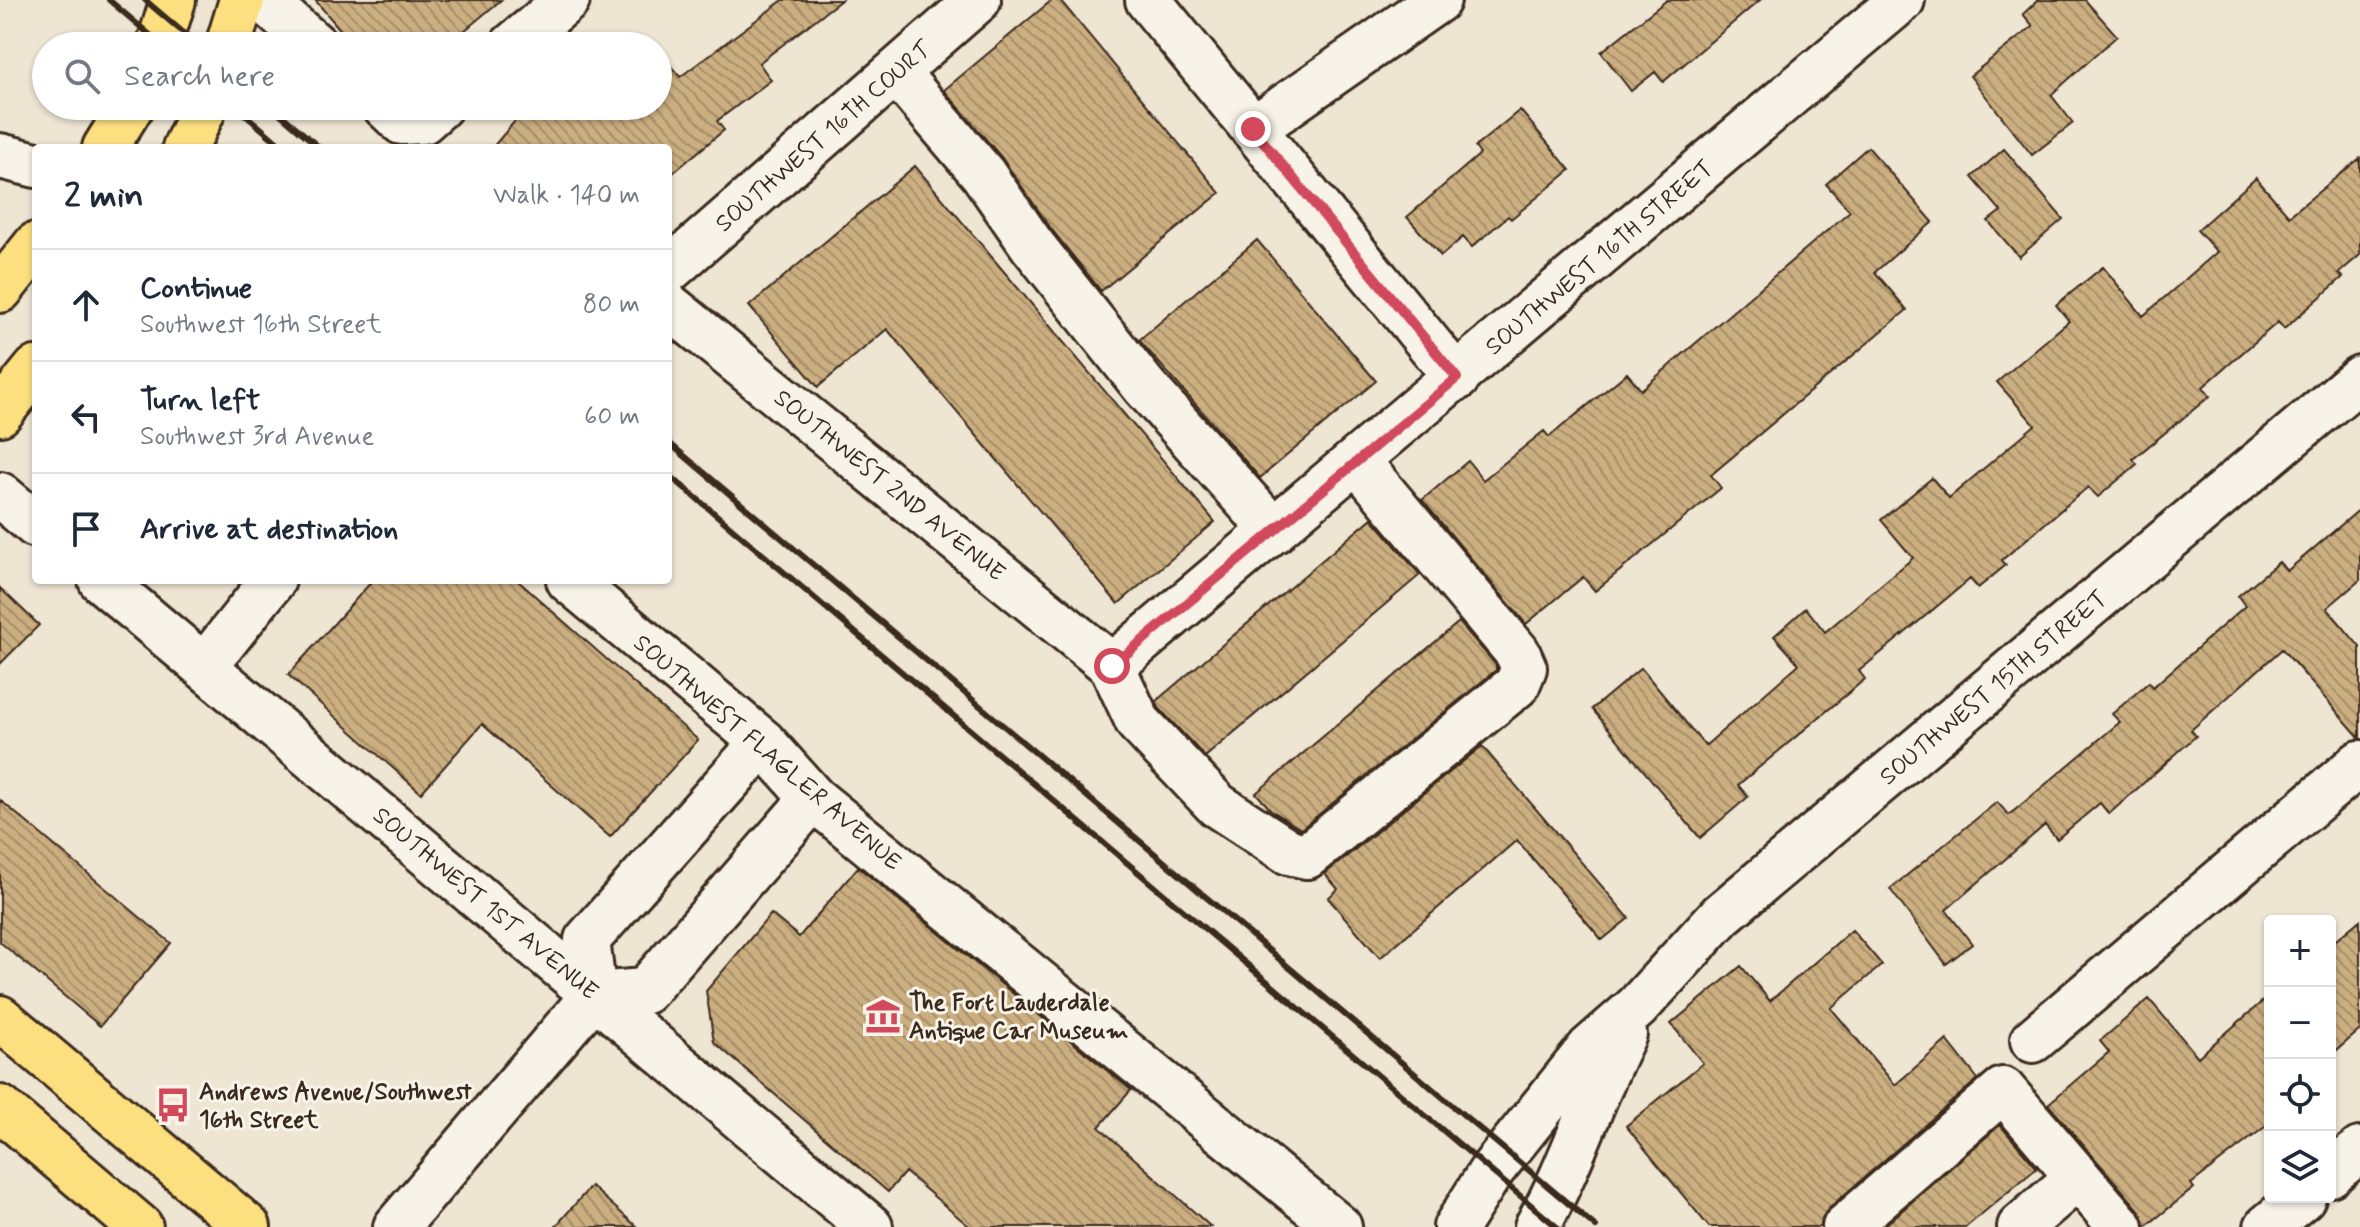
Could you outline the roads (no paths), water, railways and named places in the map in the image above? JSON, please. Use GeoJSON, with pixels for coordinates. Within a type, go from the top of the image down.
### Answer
{"type":"FeatureCollection","features":[{"type":"Feature","properties":{"kind":"main road"},"geometry":{"type":"LineString","coordinates":[[163,32],[173,0]]}},
{"type":"Feature","properties":{"kind":"main road"},"geometry":{"type":"LineString","coordinates":[[232,32],[242,0]]}},
{"type":"Feature","properties":{"kind":"main road"},"geometry":{"type":"LineString","coordinates":[[107,144],[122,120]]}},
{"type":"Feature","properties":{"kind":"main road"},"geometry":{"type":"LineString","coordinates":[[187,144],[198,120]]}},
{"type":"Feature","properties":{"kind":"main road"},"geometry":{"type":"LineString","coordinates":[[0,290],[32,250]]}},
{"type":"Feature","properties":{"kind":"main road"},"geometry":{"type":"LineString","coordinates":[[0,413],[32,374]]}},
{"type":"Feature","properties":{"kind":"main road"},"geometry":{"type":"LineString","coordinates":[[0,1018],[248,1227]]}},
{"type":"Feature","properties":{"kind":"main road"},"geometry":{"type":"LineString","coordinates":[[0,1108],[140,1227]]}},
{"type":"Feature","properties":{"kind":"street"},"geometry":{"type":"LineString","coordinates":[[263,0],[300,32]]}},
{"type":"Feature","properties":{"kind":"street"},"geometry":{"type":"LineString","coordinates":[[529,32],[567,0]]}},
{"type":"Feature","properties":{"kind":"street","name":"SOUTHWEST 16TH COURT"},"geometry":{"type":"LineString","coordinates":[[672,268],[978,0]]}},
{"type":"Feature","properties":{"kind":"street"},"geometry":{"type":"LineString","coordinates":[[1148,0],[1457,378]]}},
{"type":"Feature","properties":{"kind":"street"},"geometry":{"type":"LineString","coordinates":[[1253,129],[1438,0]]}},
{"type":"Feature","properties":{"kind":"street","name":"SOUTHWEST 16TH STREET"},"geometry":{"type":"LineString","coordinates":[[1112,666],[1902,0]]}},
{"type":"Feature","properties":{"kind":"street"},"geometry":{"type":"LineString","coordinates":[[896,72],[983,174],[1032,245],[1144,386],[1274,531]]}},
{"type":"Feature","properties":{"kind":"street"},"geometry":{"type":"LineString","coordinates":[[400,120],[424,120]]}},
{"type":"Feature","properties":{"kind":"street"},"geometry":{"type":"LineString","coordinates":[[0,156],[32,164]]}},
{"type":"Feature","properties":{"kind":"street","name":"SOUTHWEST 2ND AVENUE"},"geometry":{"type":"LineString","coordinates":[[672,308],[1112,666]]}},
{"type":"Feature","properties":{"kind":"street","name":"SOUTHWEST 15TH STREET"},"geometry":{"type":"LineString","coordinates":[[1456,1227],[1492,1170],[1590,1048],[1637,1007],[1721,915],[2360,378]]}},
{"type":"Feature","properties":{"kind":"street"},"geometry":{"type":"LineString","coordinates":[[1112,666],[1138,722],[1217,805],[1289,852],[1307,856],[1517,685],[1524,668],[1517,652],[1357,461]]}},
{"type":"Feature","properties":{"kind":"street"},"geometry":{"type":"LineString","coordinates":[[0,495],[32,522]]}},
{"type":"Feature","properties":{"kind":"street","name":"SOUTHWEST 1ST AVENUE"},"geometry":{"type":"LineString","coordinates":[[106,584],[870,1227]]}},
{"type":"Feature","properties":{"kind":"street"},"geometry":{"type":"LineString","coordinates":[[204,667],[270,584]]}},
{"type":"Feature","properties":{"kind":"street","name":"SOUTHWEST FLAGLER AVENUE"},"geometry":{"type":"LineString","coordinates":[[574,584],[763,742],[813,798],[1339,1227]]}},
{"type":"Feature","properties":{"kind":"street"},"geometry":{"type":"LineString","coordinates":[[594,995],[587,940],[763,742]]}},
{"type":"Feature","properties":{"kind":"street"},"geometry":{"type":"LineString","coordinates":[[2033,1040],[2360,763]]}},
{"type":"Feature","properties":{"kind":"street"},"geometry":{"type":"LineString","coordinates":[[396,1227],[594,995],[645,991],[813,798]]}},
{"type":"Feature","properties":{"kind":"street","name":"SOUTHWEST 15TH STREET"},"geometry":{"type":"LineString","coordinates":[[1537,1227],[1637,1007]]}},
{"type":"Feature","properties":{"kind":"street"},"geometry":{"type":"LineString","coordinates":[[1845,1227],[2003,1090],[2121,1227]]}},
{"type":"Feature","properties":{"kind":"street"},"geometry":{"type":"LineString","coordinates":[[2336,1169],[2360,1150]]}},
{"type":"Feature","properties":{"kind":"street"},"geometry":{"type":"LineString","coordinates":[[2020,1227],[2077,1178]]}},
{"type":"Feature","properties":{"kind":"street"},"geometry":{"type":"LineString","coordinates":[[2267,1227],[2296,1203]]}},
{"type":"Feature","properties":{"kind":"railway"},"geometry":{"type":"LineString","coordinates":[[109,0],[147,32]]}},
{"type":"Feature","properties":{"kind":"railway"},"geometry":{"type":"LineString","coordinates":[[145,0],[183,32]]}},
{"type":"Feature","properties":{"kind":"railway"},"geometry":{"type":"LineString","coordinates":[[251,120],[279,144]]}},
{"type":"Feature","properties":{"kind":"railway"},"geometry":{"type":"LineString","coordinates":[[287,120],[315,144]]}},
{"type":"Feature","properties":{"kind":"railway"},"geometry":{"type":"LineString","coordinates":[[672,445],[1596,1227]]}},
{"type":"Feature","properties":{"kind":"railway"},"geometry":{"type":"LineString","coordinates":[[672,477],[1557,1227]]}},
{"type":"Feature","properties":{"kind":"place","name":"The Fort Lauderdale Antique Car Museum"},"geometry":{"type":"Point","coordinates":[883,1016]}},
{"type":"Feature","properties":{"kind":"place","name":"Andrews Avenue/Southwest 16th Street"},"geometry":{"type":"Point","coordinates":[173,1105]}}]}
